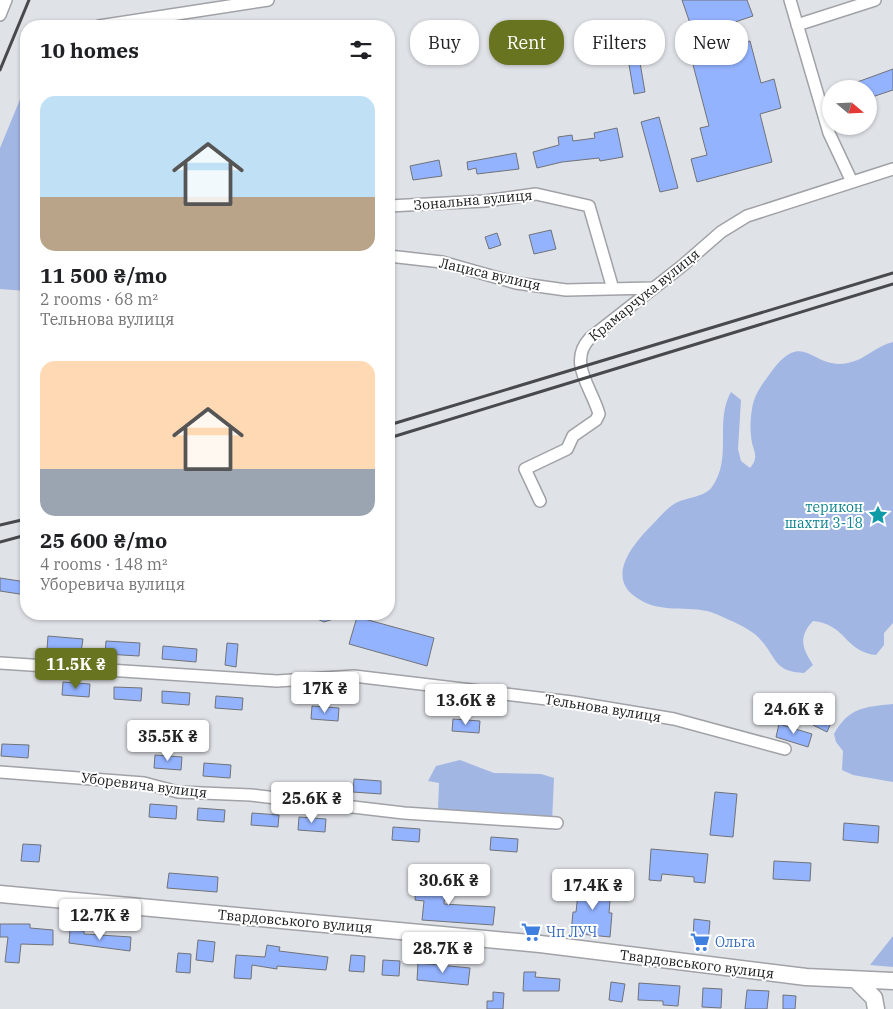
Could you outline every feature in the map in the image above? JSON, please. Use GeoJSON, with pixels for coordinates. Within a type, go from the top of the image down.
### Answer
{"type":"FeatureCollection","features":[{"type":"Feature","properties":{"kind":"main road","name":"Твардовського вулиця"},"geometry":{"type":"LineString","coordinates":[[0,894],[540,944],[806,977],[857,981],[893,981]]}},
{"type":"Feature","properties":{"kind":"main road"},"geometry":{"type":"LineString","coordinates":[[857,981],[874,998],[876,1009]]}},
{"type":"Feature","properties":{"kind":"street"},"geometry":{"type":"LineString","coordinates":[[0,15],[6,0]]}},
{"type":"Feature","properties":{"kind":"street"},"geometry":{"type":"LineString","coordinates":[[139,20],[268,0]]}},
{"type":"Feature","properties":{"kind":"street"},"geometry":{"type":"LineString","coordinates":[[790,0],[829,133],[852,182]]}},
{"type":"Feature","properties":{"kind":"street"},"geometry":{"type":"LineString","coordinates":[[797,26],[875,0]]}},
{"type":"Feature","properties":{"kind":"street","name":"Крамарчука вулиця"},"geometry":{"type":"LineString","coordinates":[[540,500],[525,469],[567,449],[573,436],[596,420],[599,414],[581,368],[579,355],[582,346],[652,288],[682,266],[721,232],[747,216],[893,169]]}},
{"type":"Feature","properties":{"kind":"street","name":"Зональна вулиця"},"geometry":{"type":"LineString","coordinates":[[395,206],[485,201],[536,194],[589,206],[613,289]]}},
{"type":"Feature","properties":{"kind":"street","name":"Лациса вулиця"},"geometry":{"type":"LineString","coordinates":[[395,257],[442,262],[516,283],[566,290],[652,288]]}},
{"type":"Feature","properties":{"kind":"street","name":"Тельнова вулиця"},"geometry":{"type":"LineString","coordinates":[[0,664],[278,682],[354,676],[582,703],[674,719],[785,749]]}},
{"type":"Feature","properties":{"kind":"street","name":"Уборевича вулиця"},"geometry":{"type":"LineString","coordinates":[[0,772],[144,783],[178,792],[251,795],[404,813],[557,823]]}},
{"type":"Feature","properties":{"kind":"shaded area"},"geometry":{"type":"Polygon","coordinates":[[[20,100],[20,291],[0,289],[0,148],[20,100]]]}},
{"type":"Feature","properties":{"kind":"shaded area"},"geometry":{"type":"Polygon","coordinates":[[[893,342],[893,623],[884,633],[884,645],[876,655],[858,649],[832,627],[813,621],[805,632],[803,643],[813,665],[804,673],[786,670],[777,662],[759,638],[739,624],[707,611],[651,605],[630,593],[624,584],[622,574],[624,563],[636,543],[668,508],[678,502],[709,491],[718,476],[723,452],[724,415],[726,403],[731,392],[741,400],[738,449],[741,461],[750,468],[755,456],[751,430],[753,404],[761,387],[781,360],[791,353],[800,351],[835,364],[848,363],[893,342]]]}},
{"type":"Feature","properties":{"kind":"shaded area"},"geometry":{"type":"Polygon","coordinates":[[[893,704],[893,782],[853,775],[842,770],[843,751],[836,742],[834,734],[840,725],[852,713],[859,710],[893,704]]]}},
{"type":"Feature","properties":{"kind":"shaded area"},"geometry":{"type":"Polygon","coordinates":[[[460,760],[494,773],[541,774],[554,778],[552,823],[438,809],[439,783],[428,781],[436,766],[460,760]]]}},
{"type":"Feature","properties":{"kind":"shaded area"},"geometry":{"type":"Polygon","coordinates":[[[893,936],[893,967],[870,965],[893,936]]]}},
{"type":"Feature","properties":{"kind":"building"},"geometry":{"type":"Polygon","coordinates":[[[682,0],[747,0],[753,16],[741,20],[689,20],[682,0]]]}},
{"type":"Feature","properties":{"kind":"building"},"geometry":{"type":"Polygon","coordinates":[[[750,41],[761,83],[774,79],[781,108],[760,114],[772,162],[697,182],[691,159],[707,155],[700,128],[709,126],[693,65],[748,65],[748,42],[750,41]]]}},
{"type":"Feature","properties":{"kind":"building"},"geometry":{"type":"Polygon","coordinates":[[[629,65],[640,65],[645,92],[634,94],[629,65]]]}},
{"type":"Feature","properties":{"kind":"building"},"geometry":{"type":"Polygon","coordinates":[[[893,69],[893,90],[878,95],[878,80],[863,80],[893,69]]]}},
{"type":"Feature","properties":{"kind":"building"},"geometry":{"type":"Polygon","coordinates":[[[659,117],[678,188],[660,192],[641,122],[659,117]]]}},
{"type":"Feature","properties":{"kind":"building"},"geometry":{"type":"Polygon","coordinates":[[[617,128],[623,157],[600,161],[599,158],[562,162],[537,168],[533,152],[559,145],[558,137],[572,135],[573,141],[595,138],[594,133],[617,128]]]}},
{"type":"Feature","properties":{"kind":"building"},"geometry":{"type":"Polygon","coordinates":[[[516,153],[519,169],[477,174],[476,168],[468,170],[467,162],[516,153]]]}},
{"type":"Feature","properties":{"kind":"building"},"geometry":{"type":"Polygon","coordinates":[[[439,160],[442,176],[413,180],[410,166],[439,160]]]}},
{"type":"Feature","properties":{"kind":"building"},"geometry":{"type":"Polygon","coordinates":[[[551,230],[556,249],[534,254],[529,235],[551,230]]]}},
{"type":"Feature","properties":{"kind":"building"},"geometry":{"type":"Polygon","coordinates":[[[497,233],[501,245],[489,249],[485,237],[497,233]]]}},
{"type":"Feature","properties":{"kind":"building"},"geometry":{"type":"Polygon","coordinates":[[[0,578],[20,581],[20,594],[0,591],[0,578]]]}},
{"type":"Feature","properties":{"kind":"building"},"geometry":{"type":"Polygon","coordinates":[[[356,620],[368,620],[434,638],[427,666],[349,644],[356,620]]]}},
{"type":"Feature","properties":{"kind":"building"},"geometry":{"type":"Polygon","coordinates":[[[48,636],[83,639],[81,652],[47,649],[48,636]]]}},
{"type":"Feature","properties":{"kind":"building"},"geometry":{"type":"Polygon","coordinates":[[[106,641],[140,643],[139,656],[105,654],[106,641]]]}},
{"type":"Feature","properties":{"kind":"building"},"geometry":{"type":"Polygon","coordinates":[[[227,643],[238,644],[236,667],[225,665],[227,643]]]}},
{"type":"Feature","properties":{"kind":"building"},"geometry":{"type":"Polygon","coordinates":[[[163,646],[197,649],[196,662],[162,659],[163,646]]]}},
{"type":"Feature","properties":{"kind":"building"},"geometry":{"type":"Polygon","coordinates":[[[63,682],[90,684],[89,697],[62,695],[63,682]]]}},
{"type":"Feature","properties":{"kind":"building"},"geometry":{"type":"Polygon","coordinates":[[[114,687],[142,688],[141,701],[114,699],[114,687]]]}},
{"type":"Feature","properties":{"kind":"building"},"geometry":{"type":"Polygon","coordinates":[[[162,691],[190,693],[189,705],[162,703],[162,691]]]}},
{"type":"Feature","properties":{"kind":"building"},"geometry":{"type":"Polygon","coordinates":[[[216,696],[243,698],[242,710],[215,708],[216,696]]]}},
{"type":"Feature","properties":{"kind":"building"},"geometry":{"type":"Polygon","coordinates":[[[312,706],[339,708],[338,721],[311,719],[312,706]]]}},
{"type":"Feature","properties":{"kind":"building"},"geometry":{"type":"Polygon","coordinates":[[[819,711],[833,718],[827,732],[813,725],[819,711]]]}},
{"type":"Feature","properties":{"kind":"building"},"geometry":{"type":"Polygon","coordinates":[[[453,719],[480,721],[479,733],[452,731],[453,719]]]}},
{"type":"Feature","properties":{"kind":"building"},"geometry":{"type":"Polygon","coordinates":[[[779,724],[812,734],[808,747],[776,737],[779,724]]]}},
{"type":"Feature","properties":{"kind":"building"},"geometry":{"type":"Polygon","coordinates":[[[2,744],[29,745],[28,758],[1,756],[2,744]]]}},
{"type":"Feature","properties":{"kind":"building"},"geometry":{"type":"Polygon","coordinates":[[[155,755],[182,757],[181,770],[154,768],[155,755]]]}},
{"type":"Feature","properties":{"kind":"building"},"geometry":{"type":"Polygon","coordinates":[[[204,763],[231,765],[230,778],[203,776],[204,763]]]}},
{"type":"Feature","properties":{"kind":"building"},"geometry":{"type":"Polygon","coordinates":[[[354,779],[381,781],[381,794],[353,792],[354,779]]]}},
{"type":"Feature","properties":{"kind":"building"},"geometry":{"type":"Polygon","coordinates":[[[715,792],[737,794],[733,837],[710,835],[715,792]]]}},
{"type":"Feature","properties":{"kind":"building"},"geometry":{"type":"Polygon","coordinates":[[[150,804],[177,806],[176,819],[149,817],[150,804]]]}},
{"type":"Feature","properties":{"kind":"building"},"geometry":{"type":"Polygon","coordinates":[[[198,808],[225,810],[224,822],[197,820],[198,808]]]}},
{"type":"Feature","properties":{"kind":"building"},"geometry":{"type":"Polygon","coordinates":[[[252,813],[279,815],[278,827],[251,825],[252,813]]]}},
{"type":"Feature","properties":{"kind":"building"},"geometry":{"type":"Polygon","coordinates":[[[299,817],[326,819],[325,832],[298,830],[299,817]]]}},
{"type":"Feature","properties":{"kind":"building"},"geometry":{"type":"Polygon","coordinates":[[[844,823],[879,826],[878,843],[843,840],[844,823]]]}},
{"type":"Feature","properties":{"kind":"building"},"geometry":{"type":"Polygon","coordinates":[[[393,827],[420,829],[419,842],[392,840],[393,827]]]}},
{"type":"Feature","properties":{"kind":"building"},"geometry":{"type":"Polygon","coordinates":[[[491,837],[518,839],[517,852],[490,850],[491,837]]]}},
{"type":"Feature","properties":{"kind":"building"},"geometry":{"type":"Polygon","coordinates":[[[23,844],[41,845],[39,862],[21,861],[23,844]]]}},
{"type":"Feature","properties":{"kind":"building"},"geometry":{"type":"Polygon","coordinates":[[[651,849],[708,854],[705,883],[694,882],[694,877],[662,874],[661,881],[649,880],[651,849]]]}},
{"type":"Feature","properties":{"kind":"building"},"geometry":{"type":"Polygon","coordinates":[[[774,861],[811,863],[810,881],[773,879],[774,861]]]}},
{"type":"Feature","properties":{"kind":"building"},"geometry":{"type":"Polygon","coordinates":[[[169,873],[218,877],[217,892],[167,888],[169,873]]]}},
{"type":"Feature","properties":{"kind":"building"},"geometry":{"type":"Polygon","coordinates":[[[416,879],[446,881],[444,904],[495,907],[493,925],[422,920],[424,901],[415,900],[416,879]]]}},
{"type":"Feature","properties":{"kind":"building"},"geometry":{"type":"Polygon","coordinates":[[[579,884],[611,887],[609,913],[612,913],[610,937],[571,933],[573,912],[576,912],[579,884]]]}},
{"type":"Feature","properties":{"kind":"building"},"geometry":{"type":"Polygon","coordinates":[[[694,919],[710,921],[708,943],[693,941],[694,919]]]}},
{"type":"Feature","properties":{"kind":"building"},"geometry":{"type":"Polygon","coordinates":[[[0,924],[30,924],[30,928],[53,930],[53,945],[21,944],[19,963],[5,962],[8,937],[0,937],[0,924]]]}},
{"type":"Feature","properties":{"kind":"building"},"geometry":{"type":"Polygon","coordinates":[[[70,930],[84,931],[84,934],[131,937],[130,951],[69,943],[70,930]]]}},
{"type":"Feature","properties":{"kind":"building"},"geometry":{"type":"Polygon","coordinates":[[[198,940],[215,942],[213,962],[196,960],[198,940]]]}},
{"type":"Feature","properties":{"kind":"building"},"geometry":{"type":"Polygon","coordinates":[[[267,945],[280,947],[279,951],[328,957],[326,970],[277,966],[277,969],[252,965],[251,979],[234,978],[236,955],[265,957],[267,945]]]}},
{"type":"Feature","properties":{"kind":"building"},"geometry":{"type":"Polygon","coordinates":[[[178,953],[191,954],[190,973],[176,972],[178,953]]]}},
{"type":"Feature","properties":{"kind":"building"},"geometry":{"type":"Polygon","coordinates":[[[351,955],[365,956],[364,972],[349,971],[351,955]]]}},
{"type":"Feature","properties":{"kind":"building"},"geometry":{"type":"Polygon","coordinates":[[[383,960],[400,961],[399,976],[382,975],[383,960]]]}},
{"type":"Feature","properties":{"kind":"building"},"geometry":{"type":"Polygon","coordinates":[[[418,963],[470,968],[468,985],[417,980],[418,963]]]}},
{"type":"Feature","properties":{"kind":"building"},"geometry":{"type":"Polygon","coordinates":[[[524,972],[536,972],[535,977],[560,979],[559,991],[523,991],[524,972]]]}},
{"type":"Feature","properties":{"kind":"building"},"geometry":{"type":"Polygon","coordinates":[[[611,982],[625,984],[622,1002],[609,1000],[611,982]]]}},
{"type":"Feature","properties":{"kind":"building"},"geometry":{"type":"Polygon","coordinates":[[[639,983],[680,986],[678,1006],[663,1005],[663,1001],[638,1000],[639,983]]]}},
{"type":"Feature","properties":{"kind":"building"},"geometry":{"type":"Polygon","coordinates":[[[703,988],[722,989],[721,1008],[702,1007],[703,988]]]}},
{"type":"Feature","properties":{"kind":"building"},"geometry":{"type":"Polygon","coordinates":[[[747,990],[769,991],[767,1009],[745,1009],[747,990]]]}},
{"type":"Feature","properties":{"kind":"building"},"geometry":{"type":"Polygon","coordinates":[[[493,992],[504,993],[503,1009],[487,1009],[487,1001],[493,1001],[493,992]]]}},
{"type":"Feature","properties":{"kind":"building"},"geometry":{"type":"Polygon","coordinates":[[[783,995],[796,996],[795,1009],[783,1009],[783,995]]]}},
{"type":"Feature","properties":{"kind":"railway"},"geometry":{"type":"LineString","coordinates":[[21,20],[29,0]]}},
{"type":"Feature","properties":{"kind":"railway"},"geometry":{"type":"LineString","coordinates":[[0,70],[20,22]]}},
{"type":"Feature","properties":{"kind":"railway"},"geometry":{"type":"LineString","coordinates":[[395,423],[893,273]]}},
{"type":"Feature","properties":{"kind":"railway"},"geometry":{"type":"LineString","coordinates":[[395,436],[893,284]]}},
{"type":"Feature","properties":{"kind":"railway"},"geometry":{"type":"LineString","coordinates":[[0,525],[20,520]]}},
{"type":"Feature","properties":{"kind":"railway"},"geometry":{"type":"LineString","coordinates":[[0,542],[20,537]]}},
{"type":"Feature","properties":{"kind":"place","name":"терикон шахти 3-18"},"geometry":{"type":"Point","coordinates":[878,515]}},
{"type":"Feature","properties":{"kind":"place","name":"Чп ЛУЧ"},"geometry":{"type":"Point","coordinates":[531,932]}},
{"type":"Feature","properties":{"kind":"place","name":"Ольга"},"geometry":{"type":"Point","coordinates":[700,942]}}]}
